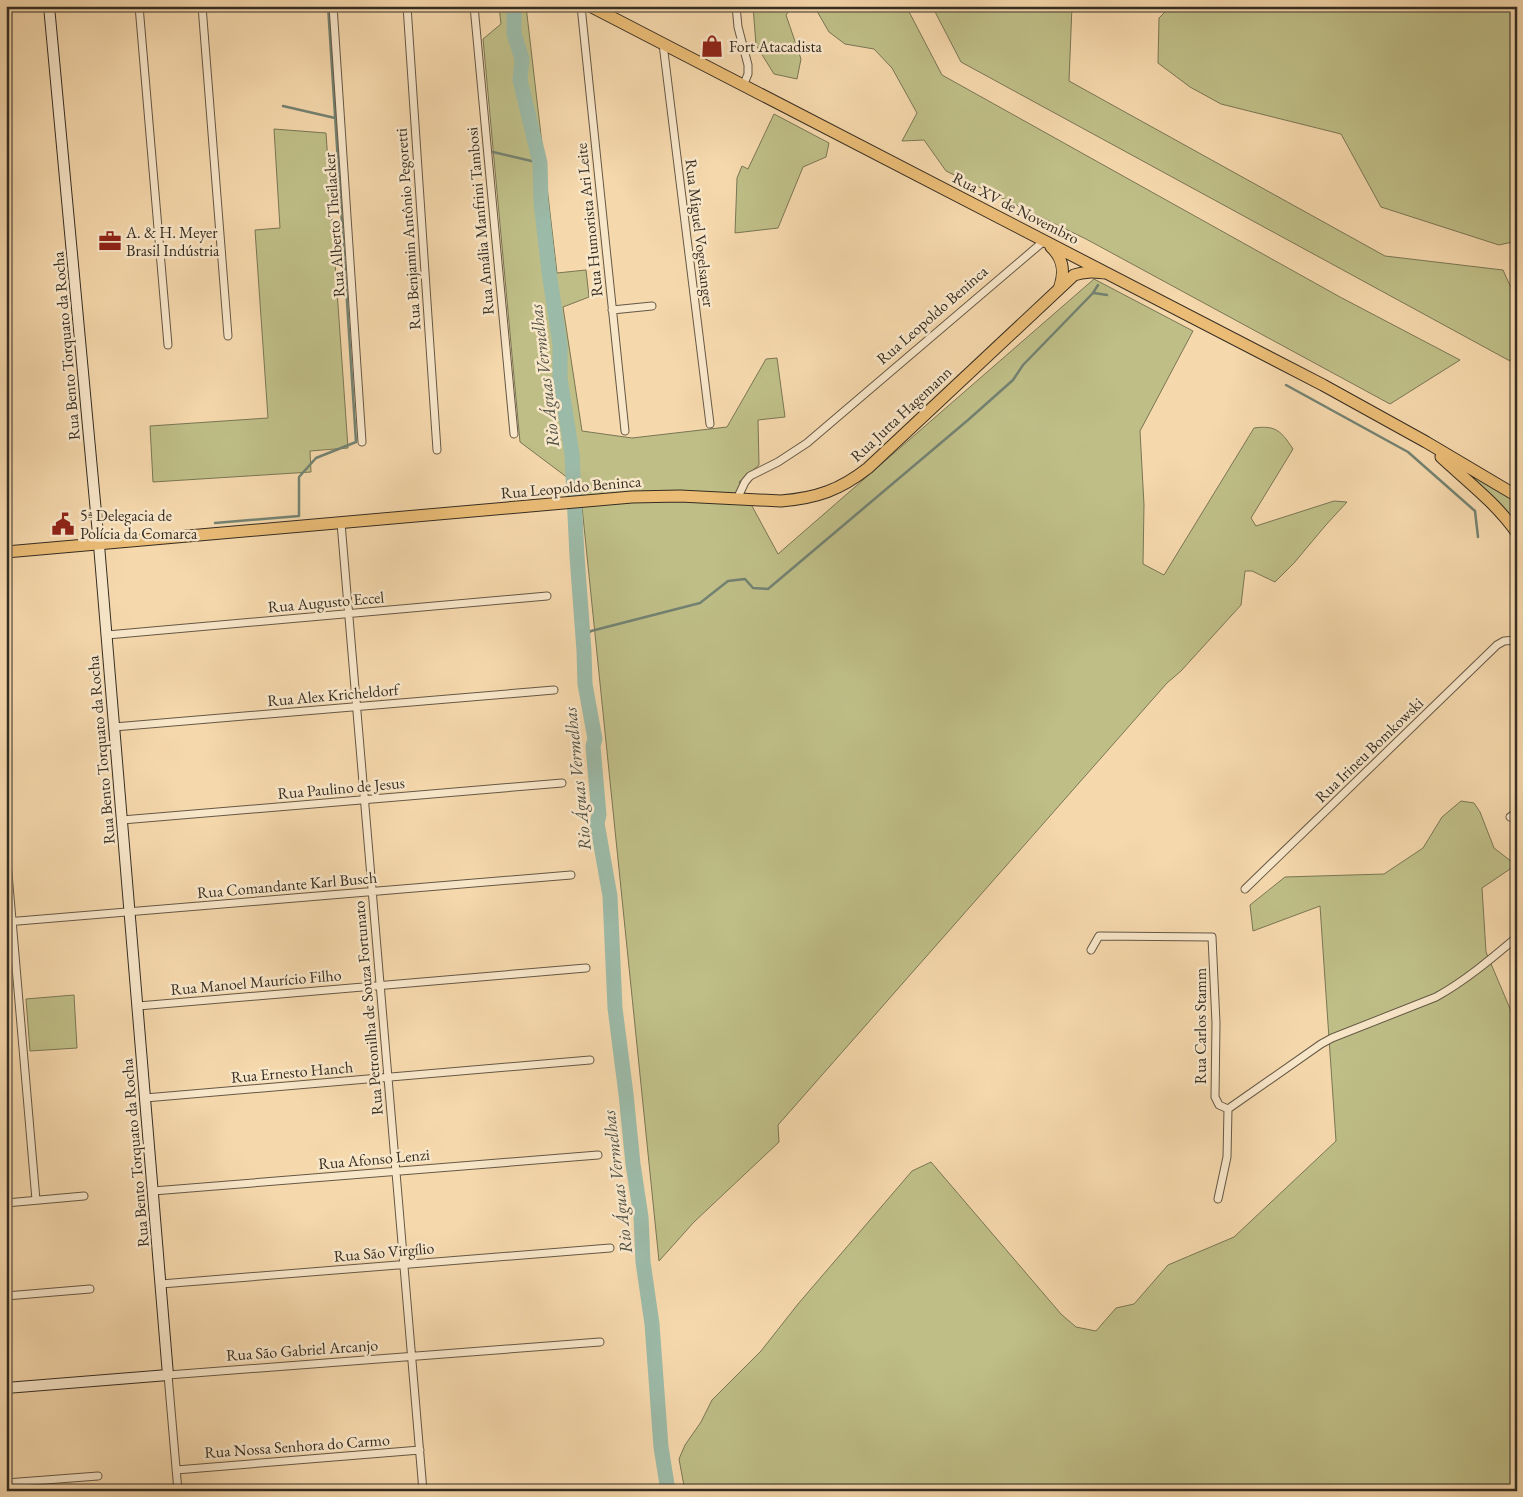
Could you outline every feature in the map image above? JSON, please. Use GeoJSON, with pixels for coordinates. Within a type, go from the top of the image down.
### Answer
{"type":"FeatureCollection","features":[{"type":"Feature","properties":{"kind":"main road","name":"Rua XV de Novembro"},"geometry":{"type":"LineString","coordinates":[[590,6],[1315,381],[1426,442],[1517,496]]}},
{"type":"Feature","properties":{"kind":"main road"},"geometry":{"type":"LineString","coordinates":[[1044,241],[1060,257],[1062,263],[1063,278],[1059,289]]}},
{"type":"Feature","properties":{"kind":"main road","name":"Rua Jutta Hagemann"},"geometry":{"type":"LineString","coordinates":[[737,499],[781,501],[808,498],[832,491],[855,479],[1074,275],[1082,272],[1105,273]]}},
{"type":"Feature","properties":{"kind":"main road","name":"Rua XV de Novembro"},"geometry":{"type":"LineString","coordinates":[[1426,442],[1493,505],[1517,532]]}},
{"type":"Feature","properties":{"kind":"main road","name":"Rua Leopoldo Beninca"},"geometry":{"type":"LineString","coordinates":[[6,552],[586,501],[658,496],[737,499]]}},
{"type":"Feature","properties":{"kind":"street","name":"Rua Bento Torquato da Rocha"},"geometry":{"type":"LineString","coordinates":[[49,6],[107,635],[178,1491]]}},
{"type":"Feature","properties":{"kind":"street"},"geometry":{"type":"LineString","coordinates":[[140,6],[168,345]]}},
{"type":"Feature","properties":{"kind":"street"},"geometry":{"type":"LineString","coordinates":[[202,6],[228,336]]}},
{"type":"Feature","properties":{"kind":"street","name":"Rua Alberto Theilacker"},"geometry":{"type":"LineString","coordinates":[[333,6],[362,442]]}},
{"type":"Feature","properties":{"kind":"street","name":"Rua Benjamin Antônio Pegoretti"},"geometry":{"type":"LineString","coordinates":[[407,6],[437,450]]}},
{"type":"Feature","properties":{"kind":"street","name":"Rua Amália Manfrini Tambosi"},"geometry":{"type":"LineString","coordinates":[[474,6],[514,434]]}},
{"type":"Feature","properties":{"kind":"street","name":"Rua Humorista Ari Leite"},"geometry":{"type":"LineString","coordinates":[[581,6],[625,431]]}},
{"type":"Feature","properties":{"kind":"street"},"geometry":{"type":"LineString","coordinates":[[736,6],[738,28],[748,65],[748,74],[743,86]]}},
{"type":"Feature","properties":{"kind":"street","name":"Rua Miguel Vogelsanger"},"geometry":{"type":"LineString","coordinates":[[663,44],[710,424]]}},
{"type":"Feature","properties":{"kind":"street","name":"Rua Leopoldo Beninca"},"geometry":{"type":"LineString","coordinates":[[737,499],[750,476],[778,462],[807,443],[1044,241]]}},
{"type":"Feature","properties":{"kind":"street"},"geometry":{"type":"LineString","coordinates":[[612,310],[652,306]]}},
{"type":"Feature","properties":{"kind":"street","name":"Rua Petronilha de Souza Fortunato"},"geometry":{"type":"LineString","coordinates":[[341,523],[423,1491]]}},
{"type":"Feature","properties":{"kind":"street","name":"Rua Augusto Eccel"},"geometry":{"type":"LineString","coordinates":[[107,635],[547,596]]}},
{"type":"Feature","properties":{"kind":"street","name":"Rua Irineu Bomkowski"},"geometry":{"type":"LineString","coordinates":[[1245,889],[1497,645],[1509,640],[1517,640]]}},
{"type":"Feature","properties":{"kind":"street","name":"Rua Alex Kricheldorf"},"geometry":{"type":"LineString","coordinates":[[114,727],[554,690]]}},
{"type":"Feature","properties":{"kind":"street","name":"Rua Paulino de Jesus"},"geometry":{"type":"LineString","coordinates":[[122,820],[562,783]]}},
{"type":"Feature","properties":{"kind":"street"},"geometry":{"type":"LineString","coordinates":[[6,850],[9,922],[36,1200]]}},
{"type":"Feature","properties":{"kind":"street","name":"Rua Comandante Karl Busch"},"geometry":{"type":"LineString","coordinates":[[9,922],[571,875]]}},
{"type":"Feature","properties":{"kind":"street","name":"Rua Carlos Stamm"},"geometry":{"type":"LineString","coordinates":[[1091,950],[1100,936],[1212,937],[1216,1013],[1215,1097],[1219,1105],[1228,1109]]}},
{"type":"Feature","properties":{"kind":"street"},"geometry":{"type":"LineString","coordinates":[[1218,1199],[1227,1157],[1228,1109],[1327,1041],[1436,997],[1450,989],[1517,938]]}},
{"type":"Feature","properties":{"kind":"street","name":"Rua Manoel Maurício Filho"},"geometry":{"type":"LineString","coordinates":[[138,1006],[586,968]]}},
{"type":"Feature","properties":{"kind":"street","name":"Rua Ernesto Hanch"},"geometry":{"type":"LineString","coordinates":[[145,1098],[590,1060]]}},
{"type":"Feature","properties":{"kind":"street","name":"Rua Afonso Lenzi"},"geometry":{"type":"LineString","coordinates":[[153,1191],[598,1155]]}},
{"type":"Feature","properties":{"kind":"street"},"geometry":{"type":"LineString","coordinates":[[6,1203],[84,1196]]}},
{"type":"Feature","properties":{"kind":"street","name":"Rua São Virgílio"},"geometry":{"type":"LineString","coordinates":[[161,1284],[610,1248]]}},
{"type":"Feature","properties":{"kind":"street"},"geometry":{"type":"LineString","coordinates":[[6,1296],[90,1289]]}},
{"type":"Feature","properties":{"kind":"street","name":"Rua São Gabriel Arcanjo"},"geometry":{"type":"LineString","coordinates":[[6,1388],[600,1342]]}},
{"type":"Feature","properties":{"kind":"street","name":"Rua Nossa Senhora do Carmo"},"geometry":{"type":"LineString","coordinates":[[176,1470],[420,1450]]}},
{"type":"Feature","properties":{"kind":"street"},"geometry":{"type":"LineString","coordinates":[[6,1483],[98,1476]]}},
{"type":"Feature","properties":{"kind":"shaded area"},"geometry":{"type":"Polygon","coordinates":[[[499,6],[526,6],[557,273],[586,270],[589,297],[563,307],[582,431],[632,438],[727,427],[766,359],[777,358],[785,417],[758,420],[759,465],[739,482],[778,554],[1094,279],[1193,331],[1140,431],[1144,505],[1143,564],[1164,575],[1254,428],[1268,427],[1277,431],[1293,449],[1251,518],[1256,526],[1334,501],[1347,502],[1275,582],[1252,571],[1245,571],[1241,605],[1181,671],[1167,683],[778,1125],[779,1142],[694,1222],[659,1261],[580,487],[520,442],[483,39],[501,24],[499,6]]]}},
{"type":"Feature","properties":{"kind":"shaded area"},"geometry":{"type":"Polygon","coordinates":[[[753,6],[793,6],[786,15],[801,59],[797,79],[774,74],[756,45],[753,6]]]}},
{"type":"Feature","properties":{"kind":"shaded area"},"geometry":{"type":"Polygon","coordinates":[[[814,6],[906,6],[942,75],[1340,297],[1460,360],[1390,404],[1086,239],[946,171],[924,140],[902,141],[917,113],[892,68],[874,49],[845,44],[829,32],[814,6]]]}},
{"type":"Feature","properties":{"kind":"shaded area"},"geometry":{"type":"Polygon","coordinates":[[[932,6],[1072,6],[1069,81],[1385,256],[1503,270],[1517,301],[1517,349],[1510,361],[961,62],[932,6]]]}},
{"type":"Feature","properties":{"kind":"shaded area"},"geometry":{"type":"Polygon","coordinates":[[[1171,6],[1517,6],[1517,241],[1499,245],[1381,207],[1341,134],[1221,104],[1190,87],[1158,63],[1159,18],[1171,6]]]}},
{"type":"Feature","properties":{"kind":"shaded area"},"geometry":{"type":"Polygon","coordinates":[[[774,114],[829,143],[826,157],[803,167],[778,228],[735,233],[737,178],[742,166],[748,169],[774,114]]]}},
{"type":"Feature","properties":{"kind":"shaded area"},"geometry":{"type":"Polygon","coordinates":[[[274,129],[326,133],[348,448],[310,451],[311,472],[153,482],[150,426],[268,418],[255,230],[280,228],[274,129]]]}},
{"type":"Feature","properties":{"kind":"shaded area"},"geometry":{"type":"Polygon","coordinates":[[[1467,474],[1517,502],[1517,525],[1467,474]]]}},
{"type":"Feature","properties":{"kind":"shaded area"},"geometry":{"type":"Polygon","coordinates":[[[1461,801],[1474,803],[1480,812],[1494,848],[1516,865],[1482,888],[1486,952],[1514,1018],[1517,1017],[1517,1491],[685,1491],[679,1459],[685,1445],[701,1422],[712,1400],[761,1351],[798,1304],[912,1171],[931,1162],[1061,1314],[1076,1327],[1096,1331],[1116,1308],[1134,1304],[1168,1265],[1234,1237],[1336,1141],[1320,906],[1253,931],[1250,905],[1285,877],[1384,874],[1423,848],[1442,817],[1461,801]]]}},
{"type":"Feature","properties":{"kind":"shaded area"},"geometry":{"type":"Polygon","coordinates":[[[74,995],[77,1048],[30,1051],[26,999],[74,995]]]}},
{"type":"Feature","properties":{"kind":"waterway"},"geometry":{"type":"LineString","coordinates":[[215,523],[299,516],[299,477],[316,458],[356,442],[328,6]]}},
{"type":"Feature","properties":{"kind":"waterway","name":"Rio Águas Vermelhas"},"geometry":{"type":"LineString","coordinates":[[514,6],[514,34],[522,59],[520,80],[540,163],[541,202],[560,345],[560,378],[572,454],[585,684],[595,739],[593,746],[599,815],[597,823],[610,896],[615,1008],[641,1217],[643,1262],[652,1324],[661,1447],[668,1491]]}},
{"type":"Feature","properties":{"kind":"waterway"},"geometry":{"type":"LineString","coordinates":[[283,106],[335,118]]}},
{"type":"Feature","properties":{"kind":"waterway"},"geometry":{"type":"LineString","coordinates":[[493,152],[540,163]]}},
{"type":"Feature","properties":{"kind":"waterway"},"geometry":{"type":"LineString","coordinates":[[583,638],[591,631],[700,603],[728,581],[745,579],[753,588],[768,589],[1013,380],[1023,365],[1093,293],[1098,285]]}},
{"type":"Feature","properties":{"kind":"waterway"},"geometry":{"type":"LineString","coordinates":[[1094,293],[1107,295]]}},
{"type":"Feature","properties":{"kind":"waterway"},"geometry":{"type":"LineString","coordinates":[[1286,385],[1408,452],[1475,511],[1478,537]]}},
{"type":"Feature","properties":{"kind":"place","name":"Fort Atacadista"},"geometry":{"type":"Point","coordinates":[712,46]}},
{"type":"Feature","properties":{"kind":"place","name":"A. & H. Meyer Brasil Indústria"},"geometry":{"type":"Point","coordinates":[110,241]}},
{"type":"Feature","properties":{"kind":"place","name":"5ª Delegacia de Polícia da Comarca"},"geometry":{"type":"Point","coordinates":[63,524]}}]}
